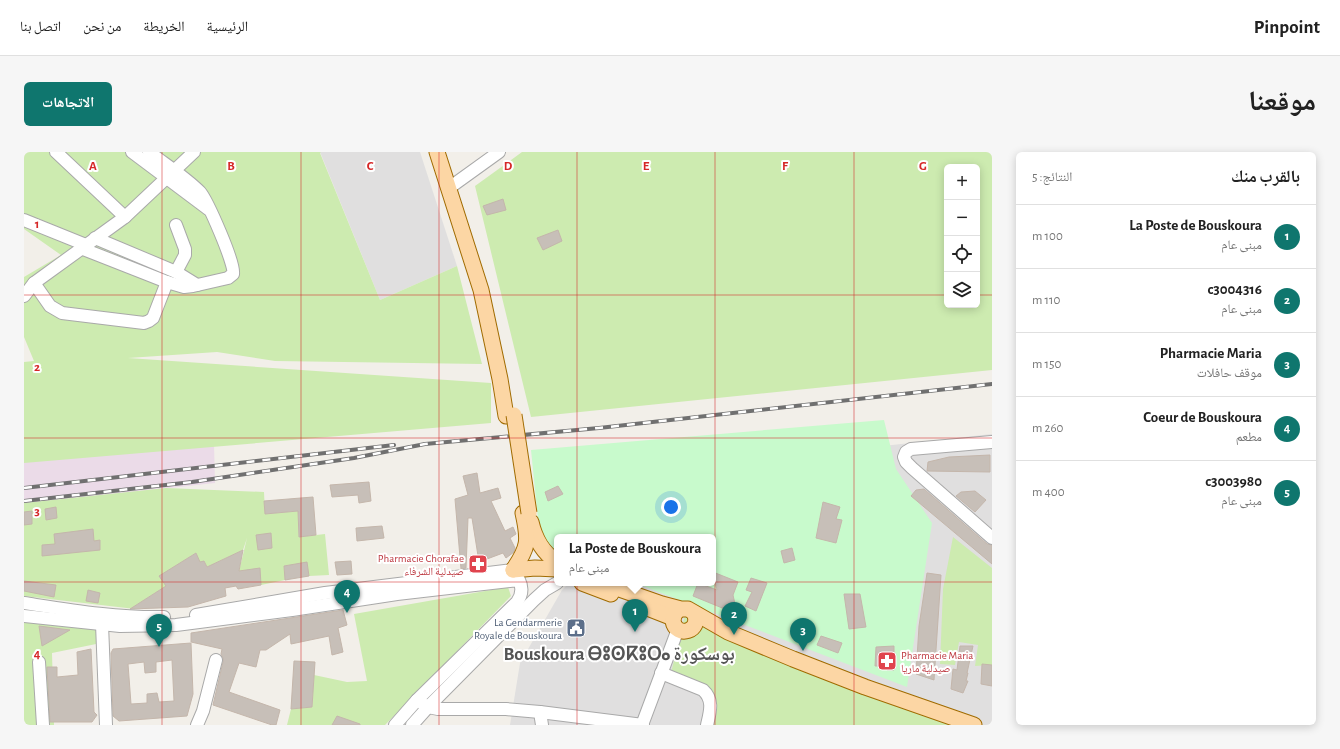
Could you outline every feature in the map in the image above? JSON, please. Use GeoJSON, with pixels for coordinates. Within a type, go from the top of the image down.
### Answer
{"type":"FeatureCollection","features":[{"type":"Feature","properties":{"kind":"main road"},"geometry":{"type":"LineString","coordinates":[[437,152],[453,185]]}},
{"type":"Feature","properties":{"kind":"main road"},"geometry":{"type":"LineString","coordinates":[[447,152],[453,185],[482,296],[500,379],[510,416],[526,513],[527,541],[518,581]]}},
{"type":"Feature","properties":{"kind":"main road"},"geometry":{"type":"LineString","coordinates":[[526,513],[538,543],[554,560]]}},
{"type":"Feature","properties":{"kind":"main road"},"geometry":{"type":"LineString","coordinates":[[518,581],[543,568],[554,569]]}},
{"type":"Feature","properties":{"kind":"main road"},"geometry":{"type":"LineString","coordinates":[[518,581],[538,578],[554,578]]}},
{"type":"Feature","properties":{"kind":"main road"},"geometry":{"type":"LineString","coordinates":[[590,586],[684,619],[728,632],[865,687],[974,725]]}},
{"type":"Feature","properties":{"kind":"main road"},"geometry":{"type":"LineString","coordinates":[[610,586],[655,602],[684,619]]}},
{"type":"Feature","properties":{"kind":"street"},"geometry":{"type":"LineString","coordinates":[[56,152],[125,217]]}},
{"type":"Feature","properties":{"kind":"street"},"geometry":{"type":"LineString","coordinates":[[88,244],[167,282],[184,287],[231,277],[234,271],[222,238],[201,194],[132,152]]}},
{"type":"Feature","properties":{"kind":"street"},"geometry":{"type":"LineString","coordinates":[[149,152],[170,174]]}},
{"type":"Feature","properties":{"kind":"street"},"geometry":{"type":"LineString","coordinates":[[24,296],[34,283],[125,217],[194,152]]}},
{"type":"Feature","properties":{"kind":"street"},"geometry":{"type":"LineString","coordinates":[[453,185],[499,152]]}},
{"type":"Feature","properties":{"kind":"street"},"geometry":{"type":"LineString","coordinates":[[24,220],[88,244],[176,272],[196,285]]}},
{"type":"Feature","properties":{"kind":"street"},"geometry":{"type":"LineString","coordinates":[[176,225],[185,249],[185,255],[176,272]]}},
{"type":"Feature","properties":{"kind":"street"},"geometry":{"type":"LineString","coordinates":[[34,283],[50,306],[62,313],[144,323],[153,318],[167,282]]}},
{"type":"Feature","properties":{"kind":"street"},"geometry":{"type":"LineString","coordinates":[[990,531],[912,468],[906,462],[904,455],[911,449],[992,442]]}},
{"type":"Feature","properties":{"kind":"street"},"geometry":{"type":"LineString","coordinates":[[518,581],[534,600]]}},
{"type":"Feature","properties":{"kind":"street"},"geometry":{"type":"LineString","coordinates":[[24,603],[66,610],[130,617],[179,617],[325,593],[518,581]]}},
{"type":"Feature","properties":{"kind":"street"},"geometry":{"type":"LineString","coordinates":[[24,616],[120,626],[156,626],[194,623],[292,610],[397,594],[518,581]]}},
{"type":"Feature","properties":{"kind":"street"},"geometry":{"type":"LineString","coordinates":[[395,725],[417,700],[517,602],[518,581]]}},
{"type":"Feature","properties":{"kind":"street"},"geometry":{"type":"LineString","coordinates":[[412,725],[534,600],[545,590],[554,585]]}},
{"type":"Feature","properties":{"kind":"street"},"geometry":{"type":"LineString","coordinates":[[417,700],[428,707],[442,710],[506,709],[643,725],[661,673],[684,619]]}},
{"type":"Feature","properties":{"kind":"street"},"geometry":{"type":"LineString","coordinates":[[102,624],[106,725]]}},
{"type":"Feature","properties":{"kind":"street"},"geometry":{"type":"LineString","coordinates":[[197,725],[203,711],[216,660]]}},
{"type":"Feature","properties":{"kind":"street"},"geometry":{"type":"LineString","coordinates":[[39,662],[42,725]]}},
{"type":"Feature","properties":{"kind":"street"},"geometry":{"type":"LineString","coordinates":[[661,673],[706,692],[710,701],[710,712],[707,725]]}},
{"type":"Feature","properties":{"kind":"street"},"geometry":{"type":"LineString","coordinates":[[540,712],[542,725]]}},
{"type":"Feature","properties":{"kind":"shaded area"},"geometry":{"type":"Polygon","coordinates":[[[320,152],[420,152],[457,266],[380,300],[320,152]]]}},
{"type":"Feature","properties":{"kind":"shaded area"},"geometry":{"type":"Polygon","coordinates":[[[992,434],[992,725],[510,725],[520,663],[562,590],[566,586],[716,586],[716,535],[874,447],[992,434]]]}},
{"type":"Feature","properties":{"kind":"shaded area"},"geometry":{"type":"Polygon","coordinates":[[[214,444],[215,483],[24,504],[24,462],[214,444]]]}},
{"type":"Feature","properties":{"kind":"green space"},"geometry":{"type":"Polygon","coordinates":[[[24,152],[321,152],[320,153],[380,300],[457,266],[482,364],[275,361],[217,352],[128,358],[491,383],[491,423],[24,463],[24,362],[34,361],[24,337],[24,277],[61,255],[24,229],[24,152]]]}},
{"type":"Feature","properties":{"kind":"green space"},"geometry":{"type":"Polygon","coordinates":[[[522,152],[992,152],[992,370],[531,417],[475,186],[522,152]]]}},
{"type":"Feature","properties":{"kind":"green space"},"geometry":{"type":"Polygon","coordinates":[[[884,420],[896,469],[932,523],[907,687],[643,586],[716,586],[716,534],[554,534],[554,550],[546,542],[538,519],[531,450],[884,420]]]}},
{"type":"Feature","properties":{"kind":"green space"},"geometry":{"type":"Polygon","coordinates":[[[166,488],[264,492],[265,514],[298,511],[299,537],[325,534],[329,575],[309,576],[307,563],[284,566],[285,580],[261,585],[239,571],[247,538],[243,550],[207,567],[204,561],[200,563],[196,553],[160,576],[166,586],[135,606],[135,609],[24,596],[24,503],[166,488]]]}},
{"type":"Feature","properties":{"kind":"green space"},"geometry":{"type":"Polygon","coordinates":[[[953,537],[992,568],[992,665],[975,666],[978,645],[959,642],[955,665],[940,664],[943,589],[953,537]]]}},
{"type":"Feature","properties":{"kind":"green space"},"geometry":{"type":"Polygon","coordinates":[[[508,587],[511,596],[385,725],[287,725],[291,709],[312,707],[314,675],[347,682],[367,681],[354,614],[508,587]]]}},
{"type":"Feature","properties":{"kind":"green space"},"geometry":{"type":"Polygon","coordinates":[[[685,615],[978,725],[712,725],[712,694],[670,677],[685,615]]]}},
{"type":"Feature","properties":{"kind":"green space"},"geometry":{"type":"Polygon","coordinates":[[[24,620],[100,630],[101,643],[52,653],[54,725],[24,725],[24,620]]]}},
{"type":"Feature","properties":{"kind":"building"},"geometry":{"type":"Polygon","coordinates":[[[503,199],[506,210],[487,215],[483,206],[503,199]]]}},
{"type":"Feature","properties":{"kind":"building"},"geometry":{"type":"Polygon","coordinates":[[[558,230],[562,241],[543,250],[537,238],[558,230]]]}},
{"type":"Feature","properties":{"kind":"building"},"geometry":{"type":"Polygon","coordinates":[[[990,455],[990,472],[927,471],[928,462],[949,457],[990,455]]]}},
{"type":"Feature","properties":{"kind":"building"},"geometry":{"type":"Polygon","coordinates":[[[477,473],[480,493],[498,488],[501,498],[491,501],[505,531],[513,527],[516,534],[510,538],[515,548],[514,552],[506,558],[503,553],[479,562],[472,518],[468,518],[466,568],[461,569],[455,499],[468,495],[463,476],[477,473]]]}},
{"type":"Feature","properties":{"kind":"building"},"geometry":{"type":"Polygon","coordinates":[[[369,482],[371,501],[359,503],[358,495],[332,497],[330,485],[369,482]]]}},
{"type":"Feature","properties":{"kind":"building"},"geometry":{"type":"Polygon","coordinates":[[[558,486],[563,494],[548,501],[545,492],[558,486]]]}},
{"type":"Feature","properties":{"kind":"building"},"geometry":{"type":"Polygon","coordinates":[[[924,489],[987,544],[992,545],[992,564],[911,496],[916,490],[924,489]]]}},
{"type":"Feature","properties":{"kind":"building"},"geometry":{"type":"Polygon","coordinates":[[[975,491],[986,500],[975,512],[956,496],[961,492],[975,491]]]}},
{"type":"Feature","properties":{"kind":"building"},"geometry":{"type":"Polygon","coordinates":[[[313,497],[316,535],[299,537],[298,511],[265,514],[264,501],[313,497]]]}},
{"type":"Feature","properties":{"kind":"building"},"geometry":{"type":"Polygon","coordinates":[[[823,502],[840,507],[836,519],[842,520],[836,543],[816,538],[823,502]]]}},
{"type":"Feature","properties":{"kind":"building"},"geometry":{"type":"Polygon","coordinates":[[[56,507],[57,518],[46,520],[45,509],[56,507]]]}},
{"type":"Feature","properties":{"kind":"building"},"geometry":{"type":"Polygon","coordinates":[[[32,511],[32,524],[24,525],[24,512],[32,511]]]}},
{"type":"Feature","properties":{"kind":"building"},"geometry":{"type":"Polygon","coordinates":[[[382,526],[384,538],[357,541],[356,528],[382,526]]]}},
{"type":"Feature","properties":{"kind":"building"},"geometry":{"type":"Polygon","coordinates":[[[93,529],[94,541],[100,540],[100,550],[42,556],[42,545],[55,544],[54,534],[93,529]]]}},
{"type":"Feature","properties":{"kind":"building"},"geometry":{"type":"Polygon","coordinates":[[[271,533],[272,548],[258,550],[256,535],[271,533]]]}},
{"type":"Feature","properties":{"kind":"building"},"geometry":{"type":"Polygon","coordinates":[[[792,548],[795,560],[784,563],[781,551],[792,548]]]}},
{"type":"Feature","properties":{"kind":"building"},"geometry":{"type":"Polygon","coordinates":[[[243,550],[239,571],[260,568],[261,585],[238,589],[236,586],[225,588],[226,596],[188,607],[130,609],[166,586],[159,576],[196,553],[200,562],[204,561],[207,567],[243,550]]]}},
{"type":"Feature","properties":{"kind":"building"},"geometry":{"type":"Polygon","coordinates":[[[351,561],[352,574],[337,575],[335,562],[351,561]]]}},
{"type":"Feature","properties":{"kind":"building"},"geometry":{"type":"Polygon","coordinates":[[[307,562],[309,576],[285,580],[284,566],[307,562]]]}},
{"type":"Feature","properties":{"kind":"building"},"geometry":{"type":"Polygon","coordinates":[[[716,573],[738,582],[733,595],[735,604],[732,612],[693,596],[697,586],[706,586],[717,590],[716,573]]]}},
{"type":"Feature","properties":{"kind":"building"},"geometry":{"type":"Polygon","coordinates":[[[927,573],[941,575],[934,680],[916,674],[919,626],[927,573]]]}},
{"type":"Feature","properties":{"kind":"building"},"geometry":{"type":"Polygon","coordinates":[[[751,578],[767,583],[756,611],[745,606],[752,592],[746,590],[751,578]]]}},
{"type":"Feature","properties":{"kind":"building"},"geometry":{"type":"Polygon","coordinates":[[[24,581],[56,585],[54,597],[24,591],[24,581]]]}},
{"type":"Feature","properties":{"kind":"building"},"geometry":{"type":"Polygon","coordinates":[[[88,590],[100,593],[98,603],[86,601],[88,590]]]}},
{"type":"Feature","properties":{"kind":"building"},"geometry":{"type":"Polygon","coordinates":[[[844,594],[860,594],[866,627],[849,629],[844,594]]]}},
{"type":"Feature","properties":{"kind":"building"},"geometry":{"type":"Polygon","coordinates":[[[343,610],[347,625],[338,628],[343,652],[332,655],[329,636],[291,644],[290,634],[266,650],[260,650],[256,667],[239,663],[229,692],[280,710],[276,725],[272,725],[213,705],[223,662],[221,654],[222,649],[191,642],[191,633],[343,610]]]}},
{"type":"Feature","properties":{"kind":"building"},"geometry":{"type":"Polygon","coordinates":[[[39,626],[70,630],[42,646],[39,626]]]}},
{"type":"Feature","properties":{"kind":"building"},"geometry":{"type":"Polygon","coordinates":[[[821,636],[842,643],[838,653],[817,645],[821,636]]]}},
{"type":"Feature","properties":{"kind":"building"},"geometry":{"type":"Polygon","coordinates":[[[191,643],[193,694],[187,716],[119,721],[113,716],[111,653],[113,649],[191,643]],[[172,660],[156,662],[156,672],[145,673],[144,662],[128,664],[131,704],[147,703],[147,694],[157,693],[159,702],[174,701],[172,660]]]}},
{"type":"Feature","properties":{"kind":"building"},"geometry":{"type":"Polygon","coordinates":[[[894,646],[894,670],[887,670],[886,666],[875,666],[876,647],[894,646]]]}},
{"type":"Feature","properties":{"kind":"building"},"geometry":{"type":"Polygon","coordinates":[[[960,646],[973,646],[967,673],[966,681],[968,681],[963,693],[951,689],[953,669],[957,670],[960,646]]]}},
{"type":"Feature","properties":{"kind":"building"},"geometry":{"type":"Polygon","coordinates":[[[91,649],[94,712],[97,715],[92,722],[50,722],[47,667],[57,667],[57,677],[78,675],[77,652],[91,649]]]}},
{"type":"Feature","properties":{"kind":"building"},"geometry":{"type":"Polygon","coordinates":[[[294,661],[315,662],[312,707],[291,709],[294,661]]]}},
{"type":"Feature","properties":{"kind":"building"},"geometry":{"type":"Polygon","coordinates":[[[982,664],[992,665],[992,686],[981,684],[982,664]]]}},
{"type":"Feature","properties":{"kind":"building"},"geometry":{"type":"Polygon","coordinates":[[[337,716],[360,724],[360,725],[332,725],[337,716]]]}},
{"type":"Feature","properties":{"kind":"railway"},"geometry":{"type":"LineString","coordinates":[[24,501],[192,482],[354,458],[425,444],[599,428],[992,384]]}},
{"type":"Feature","properties":{"kind":"railway"},"geometry":{"type":"LineString","coordinates":[[24,488],[394,445]]}},
{"type":"Feature","properties":{"kind":"place","name":"Pharmacie Chorafae صيدلية الشرفاء"},"geometry":{"type":"Point","coordinates":[478,564]}},
{"type":"Feature","properties":{"kind":"place","name":"Coeur de Bouskoura"},"geometry":{"type":"Point","coordinates":[347,613]}},
{"type":"Feature","properties":{"kind":"place","name":"La Gendarmerie Royale de Bouskoura"},"geometry":{"type":"Point","coordinates":[576,628]}},
{"type":"Feature","properties":{"kind":"place","name":"La Poste de Bouskoura"},"geometry":{"type":"Point","coordinates":[635,632]}},
{"type":"Feature","properties":{"kind":"place","name":"c3004316"},"geometry":{"type":"Point","coordinates":[734,635]}},
{"type":"Feature","properties":{"kind":"place","name":"c3003980"},"geometry":{"type":"Point","coordinates":[159,647]}},
{"type":"Feature","properties":{"kind":"place","name":"Pharmacie Maria"},"geometry":{"type":"Point","coordinates":[803,651]}},
{"type":"Feature","properties":{"kind":"place","name":"Pharmacie Maria صيدلية ماريا"},"geometry":{"type":"Point","coordinates":[887,661]}},
{"type":"Feature","properties":{"kind":"district","name":"Bouskoura ⴱⵓⵙⴽⵓⵔⴰ بوسكورة"},"geometry":{"type":"Point","coordinates":[619,654]}}]}
